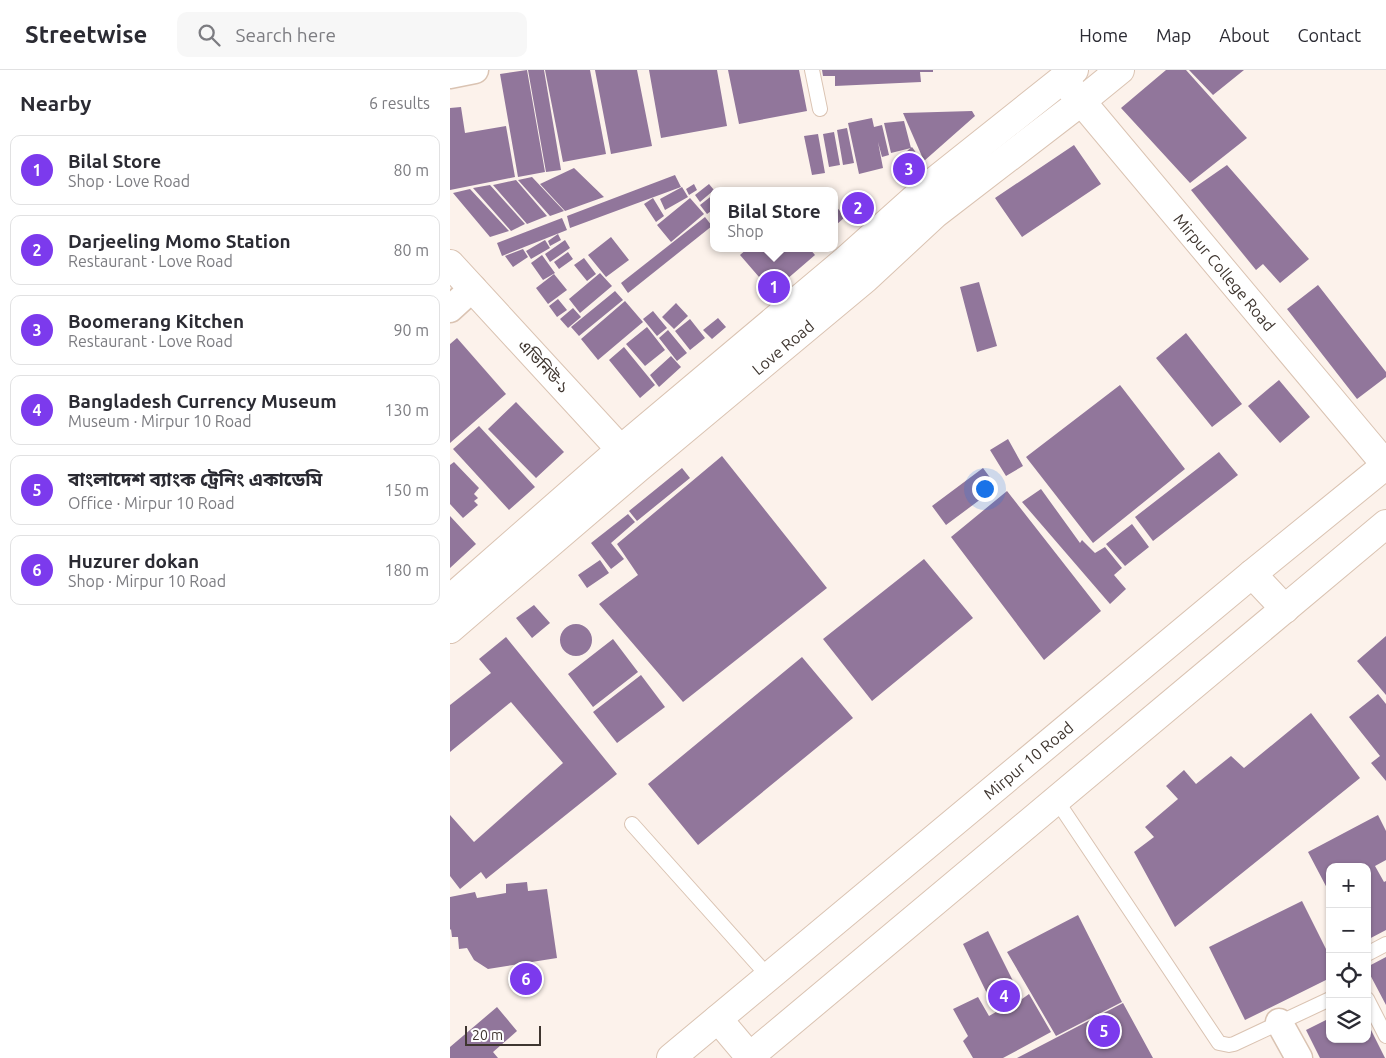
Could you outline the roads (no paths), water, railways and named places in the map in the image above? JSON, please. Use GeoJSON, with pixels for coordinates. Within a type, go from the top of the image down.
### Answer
{"type":"FeatureCollection","features":[{"type":"Feature","properties":{"kind":"street"},"geometry":{"type":"LineString","coordinates":[[450,76],[475,70]]}},
{"type":"Feature","properties":{"kind":"street","name":"Love Road"},"geometry":{"type":"LineString","coordinates":[[450,599],[629,459],[865,279],[935,214],[1120,70]]}},
{"type":"Feature","properties":{"kind":"street","name":"Love Road"},"geometry":{"type":"LineString","coordinates":[[450,629],[629,459],[846,260],[931,184],[1068,74]]}},
{"type":"Feature","properties":{"kind":"street","name":"Mirpur College Road"},"geometry":{"type":"LineString","coordinates":[[1068,74],[1082,101],[1386,465]]}},
{"type":"Feature","properties":{"kind":"street","name":"এভিনিউ-১"},"geometry":{"type":"LineString","coordinates":[[450,264],[629,459]]}},
{"type":"Feature","properties":{"kind":"street"},"geometry":{"type":"LineString","coordinates":[[450,309],[472,288]]}},
{"type":"Feature","properties":{"kind":"street","name":"Mirpur 10 Road"},"geometry":{"type":"LineString","coordinates":[[671,1058],[1252,574],[1386,465]]}},
{"type":"Feature","properties":{"kind":"street"},"geometry":{"type":"LineString","coordinates":[[718,1019],[749,1057],[1386,524]]}},
{"type":"Feature","properties":{"kind":"street"},"geometry":{"type":"LineString","coordinates":[[1252,574],[1285,609]]}},
{"type":"Feature","properties":{"kind":"street"},"geometry":{"type":"LineString","coordinates":[[1279,1022],[1298,1058]]}},
{"type":"Feature","properties":{"kind":"lane"},"geometry":{"type":"LineString","coordinates":[[812,70],[820,109]]}},
{"type":"Feature","properties":{"kind":"lane"},"geometry":{"type":"LineString","coordinates":[[1057,801],[1219,1043],[1234,1044],[1326,1001]]}},
{"type":"Feature","properties":{"kind":"lane"},"geometry":{"type":"LineString","coordinates":[[632,824],[769,977]]}},
{"type":"Feature","properties":{"kind":"lane"},"geometry":{"type":"LineString","coordinates":[[1369,953],[1386,944]]}},
{"type":"Feature","properties":{"kind":"lane"},"geometry":{"type":"LineString","coordinates":[[1371,1007],[1386,1036]]}},
{"type":"Feature","properties":{"kind":"place","name":"Boomerang Kitchen"},"geometry":{"type":"Point","coordinates":[909,169]}},
{"type":"Feature","properties":{"kind":"place","name":"Darjeeling Momo Station"},"geometry":{"type":"Point","coordinates":[858,208]}},
{"type":"Feature","properties":{"kind":"place","name":"Bilal Store"},"geometry":{"type":"Point","coordinates":[774,287]}},
{"type":"Feature","properties":{"kind":"place","name":"Huzurer dokan"},"geometry":{"type":"Point","coordinates":[526,979]}},
{"type":"Feature","properties":{"kind":"place","name":"Bangladesh Currency Museum"},"geometry":{"type":"Point","coordinates":[1004,996]}},
{"type":"Feature","properties":{"kind":"place","name":"বাংলাদেশ ব্যাংক ট্রেনিং একাডেমি"},"geometry":{"type":"Point","coordinates":[1104,1031]}}]}
